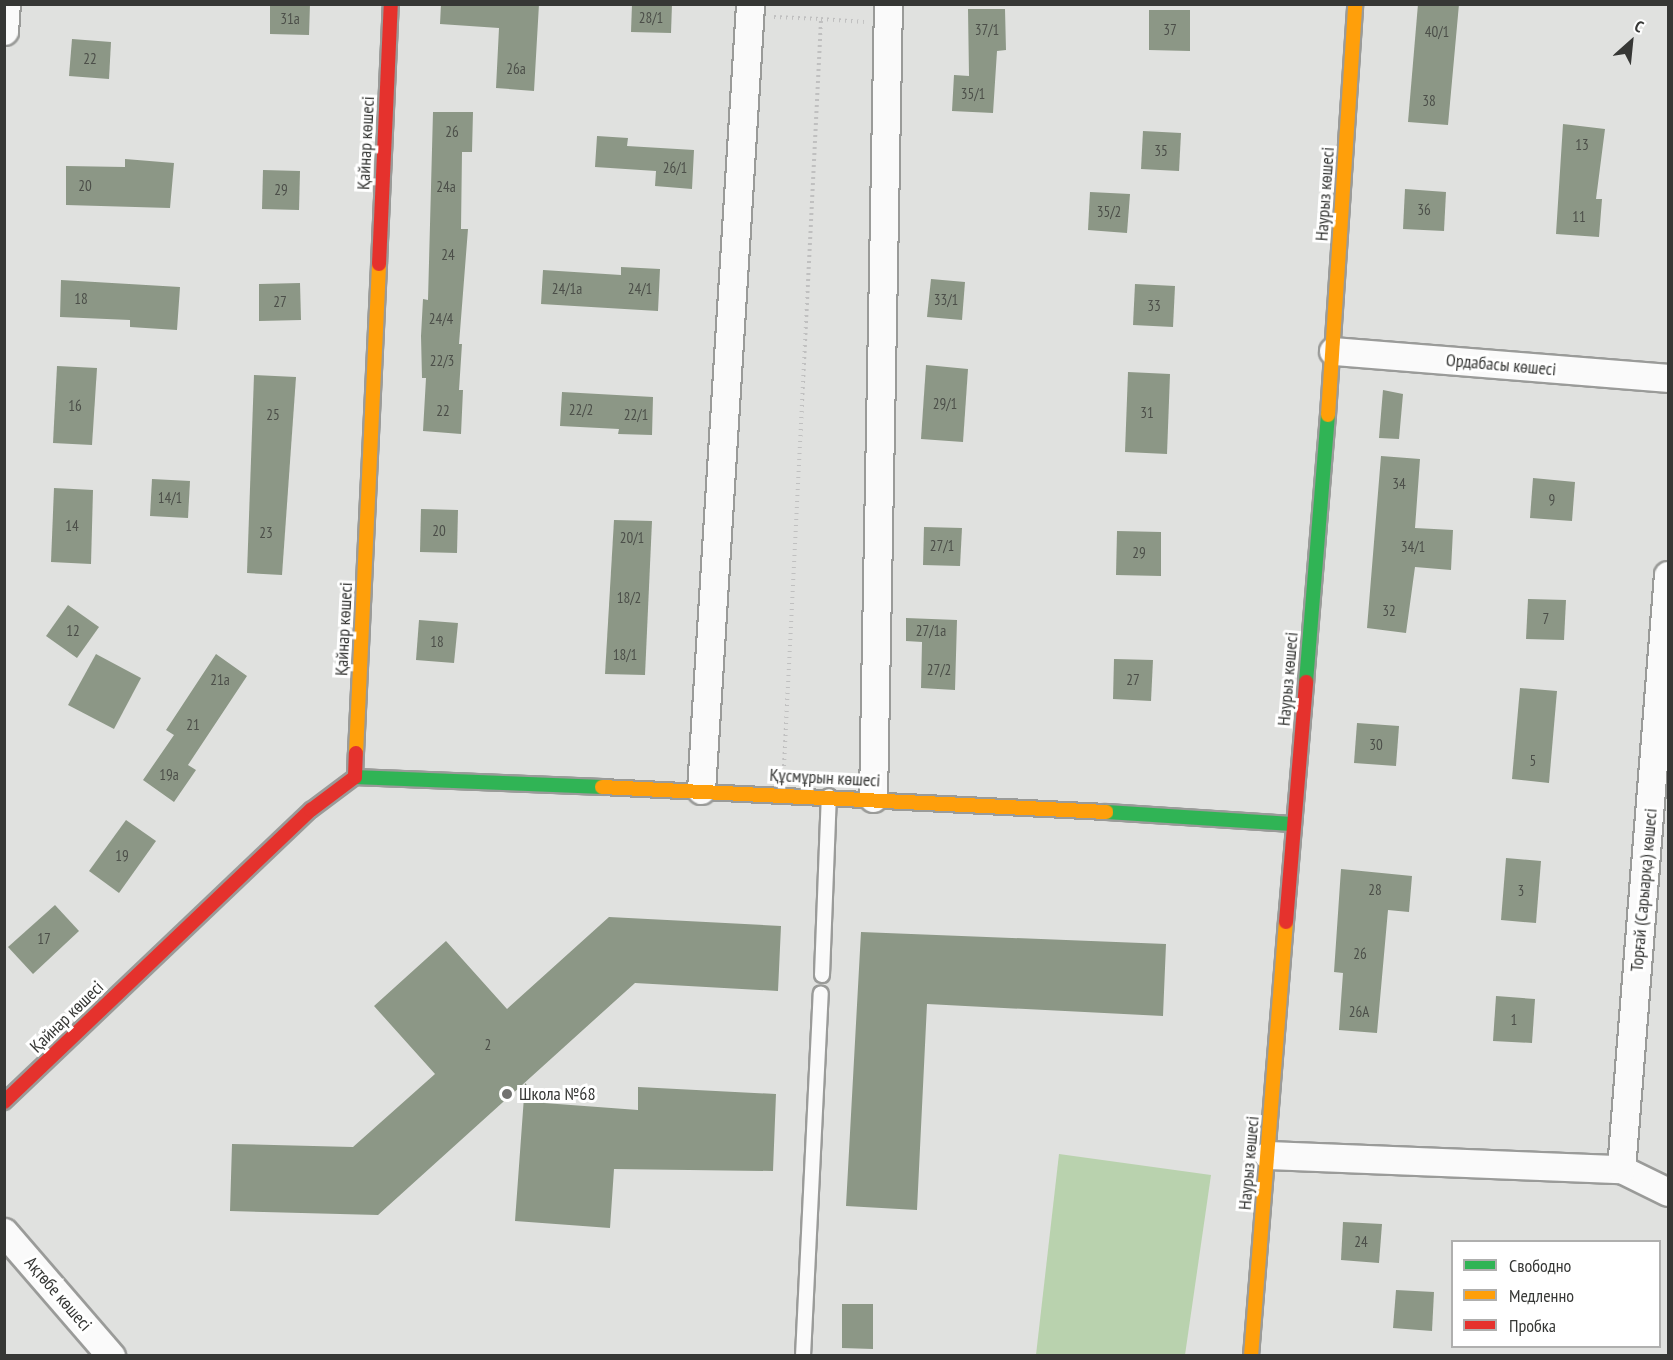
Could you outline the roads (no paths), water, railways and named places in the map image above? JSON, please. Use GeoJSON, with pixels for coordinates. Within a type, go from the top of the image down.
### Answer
{"type":"FeatureCollection","features":[{"type":"Feature","properties":{"kind":"street"},"geometry":{"type":"LineString","coordinates":[[4,31],[6,4]]}},
{"type":"Feature","properties":{"kind":"street","name":"Қайнар көшесі"},"geometry":{"type":"LineString","coordinates":[[4,1102],[311,810],[355,777],[391,4]]}},
{"type":"Feature","properties":{"kind":"street","name":"Наурыз көшесі"},"geometry":{"type":"LineString","coordinates":[[1251,1356],[1333,351],[1355,4]]}},
{"type":"Feature","properties":{"kind":"street"},"geometry":{"type":"LineString","coordinates":[[701,790],[750,10]]}},
{"type":"Feature","properties":{"kind":"street"},"geometry":{"type":"LineString","coordinates":[[873,798],[888,14]]}},
{"type":"Feature","properties":{"kind":"street","name":"Ордабасы көшесі"},"geometry":{"type":"LineString","coordinates":[[1333,351],[1668,378]]}},
{"type":"Feature","properties":{"kind":"street","name":"Торғай (Сарыарқа) көшесі"},"geometry":{"type":"LineString","coordinates":[[1621,1169],[1661,788],[1668,574]]}},
{"type":"Feature","properties":{"kind":"street","name":"Құсмұрын көшесі"},"geometry":{"type":"LineString","coordinates":[[355,777],[873,798],[1293,824]]}},
{"type":"Feature","properties":{"kind":"street"},"geometry":{"type":"LineString","coordinates":[[1268,1155],[1621,1169],[1668,1192]]}},
{"type":"Feature","properties":{"kind":"street","name":"Ақтөбе көшесі"},"geometry":{"type":"LineString","coordinates":[[4,1232],[111,1356]]}},
{"type":"Feature","properties":{"kind":"lane"},"geometry":{"type":"LineString","coordinates":[[822,975],[829,796]]}},
{"type":"Feature","properties":{"kind":"lane"},"geometry":{"type":"LineString","coordinates":[[803,1356],[821,993]]}},
{"type":"Feature","properties":{"kind":"place","name":"Школа №68"},"geometry":{"type":"Point","coordinates":[507,1094]}}]}
